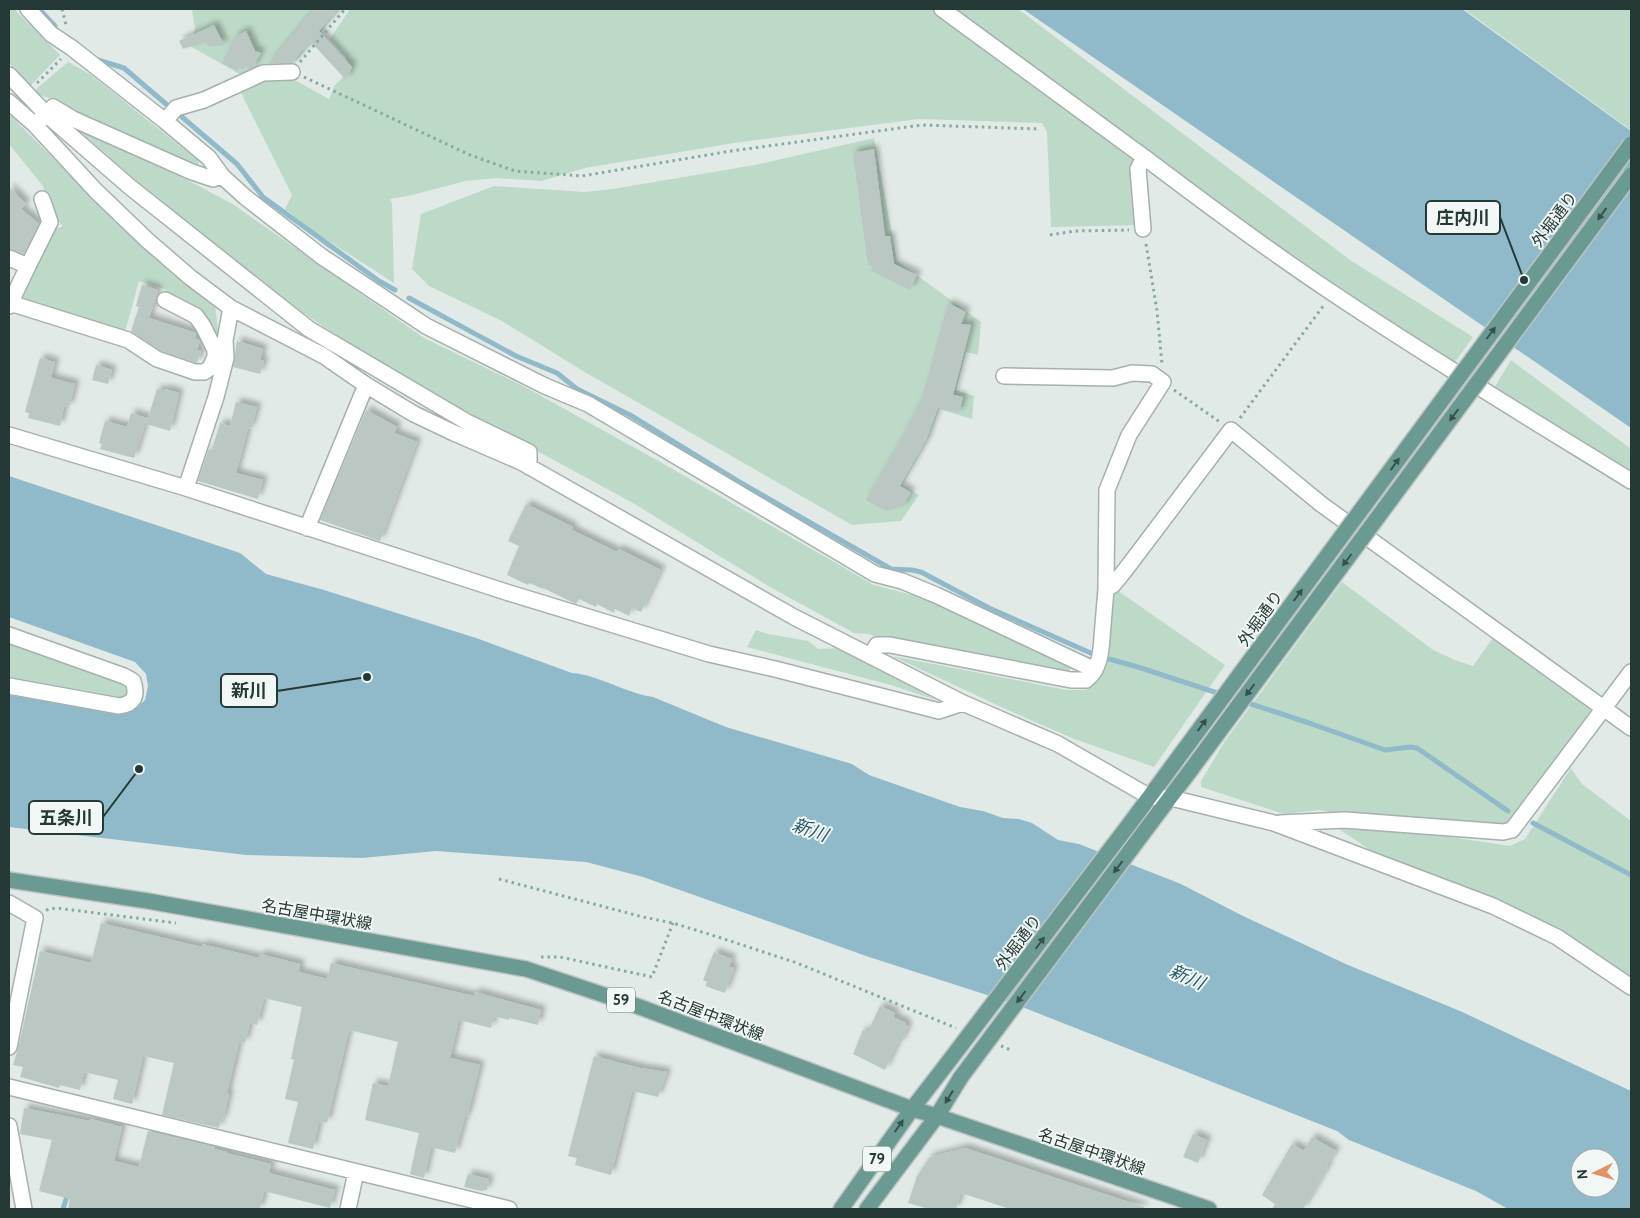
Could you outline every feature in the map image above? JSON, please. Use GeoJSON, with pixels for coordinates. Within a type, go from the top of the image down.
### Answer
{"type":"FeatureCollection","features":[{"type":"Feature","properties":{"kind":"main road","name":"外堀通り"},"geometry":{"type":"LineString","coordinates":[[912,1109],[1150,798],[1631,144]]}},
{"type":"Feature","properties":{"kind":"main road"},"geometry":{"type":"LineString","coordinates":[[937,1116],[962,1078],[1631,174]]}},
{"type":"Feature","properties":{"kind":"main road","name":"名古屋中環状線"},"geometry":{"type":"LineString","coordinates":[[9,880],[148,901],[526,969],[637,1006],[912,1109],[1209,1209]]}},
{"type":"Feature","properties":{"kind":"main road","name":"79"},"geometry":{"type":"LineString","coordinates":[[841,1209],[912,1109]]}},
{"type":"Feature","properties":{"kind":"main road","name":"79"},"geometry":{"type":"LineString","coordinates":[[867,1209],[937,1116]]}},
{"type":"Feature","properties":{"kind":"street"},"geometry":{"type":"LineString","coordinates":[[28,9],[52,34],[166,121],[209,158],[222,176],[245,197],[321,256],[426,326],[546,386],[588,404],[875,574],[902,581],[936,595],[1095,670]]}},
{"type":"Feature","properties":{"kind":"street"},"geometry":{"type":"LineString","coordinates":[[942,9],[1197,197],[1333,293],[1448,368],[1631,482]]}},
{"type":"Feature","properties":{"kind":"street"},"geometry":{"type":"LineString","coordinates":[[166,121],[176,108],[204,100],[263,73],[292,72]]}},
{"type":"Feature","properties":{"kind":"street"},"geometry":{"type":"LineString","coordinates":[[9,74],[27,93],[40,119],[96,191],[146,240],[191,278],[231,308],[324,356],[366,385],[414,414],[529,466],[794,617],[963,703],[1058,744],[1150,798],[1171,798],[1274,823],[1493,906],[1557,937],[1631,987]]}},
{"type":"Feature","properties":{"kind":"street"},"geometry":{"type":"LineString","coordinates":[[9,102],[40,119],[130,187],[309,329],[467,422],[529,452],[529,466]]}},
{"type":"Feature","properties":{"kind":"street"},"geometry":{"type":"LineString","coordinates":[[40,119],[53,107],[73,119],[192,172],[213,178],[222,176]]}},
{"type":"Feature","properties":{"kind":"street"},"geometry":{"type":"LineString","coordinates":[[1143,229],[1138,169],[1144,157]]}},
{"type":"Feature","properties":{"kind":"street"},"geometry":{"type":"LineString","coordinates":[[42,200],[50,222],[10,304],[128,340],[157,359],[195,372],[204,372],[210,368],[220,351],[225,340],[231,308]]}},
{"type":"Feature","properties":{"kind":"street"},"geometry":{"type":"LineString","coordinates":[[9,258],[28,266]]}},
{"type":"Feature","properties":{"kind":"street"},"geometry":{"type":"LineString","coordinates":[[165,300],[196,316],[226,358],[216,397],[186,488]]}},
{"type":"Feature","properties":{"kind":"street"},"geometry":{"type":"LineString","coordinates":[[870,656],[878,645],[890,644],[1079,681],[1086,680],[1092,676],[1095,670],[1101,650],[1106,589],[1108,490],[1129,435],[1164,382],[1152,374],[1132,374],[1113,378],[1004,376]]}},
{"type":"Feature","properties":{"kind":"street"},"geometry":{"type":"LineString","coordinates":[[307,528],[366,385]]}},
{"type":"Feature","properties":{"kind":"street"},"geometry":{"type":"LineString","coordinates":[[1106,589],[1113,585],[1126,569],[1231,430],[1321,504],[1631,728]]}},
{"type":"Feature","properties":{"kind":"street"},"geometry":{"type":"LineString","coordinates":[[9,435],[186,488],[506,592],[709,654],[939,711],[963,703]]}},
{"type":"Feature","properties":{"kind":"street"},"geometry":{"type":"LineString","coordinates":[[9,635],[124,676],[132,681],[135,694],[128,705],[119,706],[9,686]]}},
{"type":"Feature","properties":{"kind":"street"},"geometry":{"type":"LineString","coordinates":[[1274,823],[1346,820],[1503,832],[1512,830],[1631,672]]}},
{"type":"Feature","properties":{"kind":"street"},"geometry":{"type":"LineString","coordinates":[[9,903],[35,918],[9,1047]]}},
{"type":"Feature","properties":{"kind":"street"},"geometry":{"type":"LineString","coordinates":[[9,1087],[509,1209]]}},
{"type":"Feature","properties":{"kind":"street"},"geometry":{"type":"LineString","coordinates":[[9,1126],[24,1209]]}},
{"type":"Feature","properties":{"kind":"street"},"geometry":{"type":"LineString","coordinates":[[348,1209],[356,1172]]}},
{"type":"Feature","properties":{"kind":"path"},"geometry":{"type":"LineString","coordinates":[[344,9],[292,72],[317,82],[470,155],[515,171],[582,176],[731,151],[922,125],[1040,129]]}},
{"type":"Feature","properties":{"kind":"path"},"geometry":{"type":"LineString","coordinates":[[27,93],[72,48]]}},
{"type":"Feature","properties":{"kind":"path"},"geometry":{"type":"LineString","coordinates":[[1050,235],[1143,229],[1157,311],[1164,382],[1231,430],[1333,293]]}},
{"type":"Feature","properties":{"kind":"path"},"geometry":{"type":"LineString","coordinates":[[499,879],[643,917],[673,923],[797,964],[959,1029]]}},
{"type":"Feature","properties":{"kind":"path"},"geometry":{"type":"LineString","coordinates":[[35,918],[39,911],[56,908],[180,924]]}},
{"type":"Feature","properties":{"kind":"path"},"geometry":{"type":"LineString","coordinates":[[526,969],[534,957],[560,957],[652,977],[673,923]]}},
{"type":"Feature","properties":{"kind":"path"},"geometry":{"type":"LineString","coordinates":[[995,1044],[1013,1051]]}},
{"type":"Feature","properties":{"kind":"green space"},"geometry":{"type":"Polygon","coordinates":[[[9,9],[14,9],[60,55],[30,86],[9,63],[9,9]]]}},
{"type":"Feature","properties":{"kind":"green space"},"geometry":{"type":"Polygon","coordinates":[[[192,9],[340,9],[291,68],[243,76],[190,46],[195,29],[192,9]]]}},
{"type":"Feature","properties":{"kind":"green space"},"geometry":{"type":"Polygon","coordinates":[[[350,9],[937,9],[1092,125],[1133,159],[1140,225],[1051,227],[1047,132],[1042,123],[919,119],[734,143],[585,168],[541,181],[496,178],[465,181],[390,199],[392,204],[394,283],[310,229],[285,209],[292,195],[240,91],[264,79],[291,78],[329,99],[347,66],[346,57],[330,39],[350,9]]]}},
{"type":"Feature","properties":{"kind":"green space"},"geometry":{"type":"Polygon","coordinates":[[[952,9],[1018,9],[1350,260],[1473,337],[1453,365],[1333,288],[952,9]]]}},
{"type":"Feature","properties":{"kind":"green space"},"geometry":{"type":"Polygon","coordinates":[[[1464,9],[1631,9],[1631,130],[1464,9]]]}},
{"type":"Feature","properties":{"kind":"green space"},"geometry":{"type":"Polygon","coordinates":[[[68,62],[91,75],[199,161],[198,166],[193,168],[73,113],[59,101],[39,95],[34,91],[68,62]]]}},
{"type":"Feature","properties":{"kind":"green space"},"geometry":{"type":"Polygon","coordinates":[[[9,114],[85,190],[215,304],[219,340],[169,296],[165,289],[139,281],[124,335],[25,303],[18,297],[49,232],[63,226],[55,218],[43,186],[9,144],[9,114]]]}},
{"type":"Feature","properties":{"kind":"green space"},"geometry":{"type":"Polygon","coordinates":[[[74,126],[197,185],[234,205],[424,338],[523,386],[662,463],[874,585],[920,597],[1071,667],[1067,674],[890,641],[868,634],[854,633],[770,587],[633,503],[443,400],[365,354],[281,298],[179,218],[74,126]]]}},
{"type":"Feature","properties":{"kind":"green space"},"geometry":{"type":"Polygon","coordinates":[[[874,138],[897,261],[981,322],[978,355],[966,352],[956,390],[974,396],[972,419],[939,409],[927,441],[902,485],[919,495],[901,521],[852,525],[583,371],[502,321],[429,286],[412,269],[421,214],[494,186],[585,192],[613,189],[755,165],[874,138]]]}},
{"type":"Feature","properties":{"kind":"green space"},"geometry":{"type":"Polygon","coordinates":[[[1511,360],[1631,449],[1631,474],[1493,390],[1511,360]]]}},
{"type":"Feature","properties":{"kind":"green space"},"geometry":{"type":"Polygon","coordinates":[[[1342,582],[1433,650],[1473,666],[1493,638],[1592,707],[1594,716],[1522,810],[1505,824],[1494,825],[1334,813],[1319,810],[1284,814],[1201,787],[1201,781],[1225,741],[1342,582]]]}},
{"type":"Feature","properties":{"kind":"green space"},"geometry":{"type":"Polygon","coordinates":[[[1118,591],[1225,665],[1154,767],[1072,738],[892,656],[1067,690],[1086,690],[1096,681],[1103,666],[1111,598],[1118,591]]]}},
{"type":"Feature","properties":{"kind":"green space"},"geometry":{"type":"Polygon","coordinates":[[[756,630],[808,641],[818,649],[841,648],[936,700],[891,685],[747,647],[756,630]]]}},
{"type":"Feature","properties":{"kind":"green space"},"geometry":{"type":"Polygon","coordinates":[[[9,631],[126,673],[136,702],[9,690],[9,631]]]}},
{"type":"Feature","properties":{"kind":"green space"},"geometry":{"type":"Polygon","coordinates":[[[1571,768],[1582,784],[1631,821],[1631,976],[1560,932],[1500,900],[1379,856],[1339,829],[1410,831],[1510,846],[1525,839],[1571,768]]]}},
{"type":"Feature","properties":{"kind":"water"},"geometry":{"type":"Polygon","coordinates":[[[1023,9],[1462,9],[1631,131],[1631,428],[1023,9]]]}},
{"type":"Feature","properties":{"kind":"water"},"geometry":{"type":"Polygon","coordinates":[[[9,476],[240,553],[266,574],[324,590],[476,638],[572,673],[582,674],[632,692],[653,697],[726,727],[852,764],[869,775],[960,807],[1032,823],[1058,840],[1079,844],[1181,884],[1241,915],[1348,965],[1460,1011],[1631,1091],[1631,1209],[1508,1209],[1476,1191],[1349,1140],[1337,1131],[1012,1003],[869,957],[643,877],[586,862],[436,851],[362,858],[246,855],[9,827],[9,695],[122,713],[133,711],[145,700],[148,686],[146,674],[135,662],[9,617],[9,476]]]}},
{"type":"Feature","properties":{"kind":"building"},"geometry":{"type":"Polygon","coordinates":[[[314,9],[339,9],[319,31],[352,67],[346,80],[311,42],[292,63],[269,63],[314,9]]]}},
{"type":"Feature","properties":{"kind":"building"},"geometry":{"type":"Polygon","coordinates":[[[214,25],[224,45],[208,46],[206,42],[183,49],[179,41],[214,25]]]}},
{"type":"Feature","properties":{"kind":"building"},"geometry":{"type":"Polygon","coordinates":[[[246,31],[255,51],[261,53],[253,67],[250,69],[245,66],[243,70],[239,67],[237,71],[222,63],[236,36],[246,31]]]}},
{"type":"Feature","properties":{"kind":"building"},"geometry":{"type":"Polygon","coordinates":[[[874,149],[885,236],[890,236],[894,264],[917,275],[910,290],[872,271],[871,265],[868,265],[853,153],[874,149]]]}},
{"type":"Feature","properties":{"kind":"building"},"geometry":{"type":"Polygon","coordinates":[[[9,187],[26,204],[21,209],[39,224],[24,254],[9,249],[9,187]]]}},
{"type":"Feature","properties":{"kind":"building"},"geometry":{"type":"Polygon","coordinates":[[[142,285],[158,290],[149,318],[196,333],[195,338],[200,341],[197,350],[201,351],[197,363],[161,351],[131,331],[139,307],[136,306],[142,285]]]}},
{"type":"Feature","properties":{"kind":"building"},"geometry":{"type":"Polygon","coordinates":[[[948,303],[966,312],[961,324],[971,325],[953,395],[963,397],[959,413],[938,408],[926,441],[900,486],[911,492],[903,506],[886,511],[866,500],[903,436],[922,398],[948,303]]]}},
{"type":"Feature","properties":{"kind":"building"},"geometry":{"type":"Polygon","coordinates":[[[237,341],[263,349],[260,360],[264,361],[260,374],[233,367],[237,341]]]}},
{"type":"Feature","properties":{"kind":"building"},"geometry":{"type":"Polygon","coordinates":[[[40,358],[55,362],[51,378],[75,384],[69,407],[64,406],[60,426],[28,418],[29,413],[25,412],[40,358]]]}},
{"type":"Feature","properties":{"kind":"building"},"geometry":{"type":"Polygon","coordinates":[[[96,365],[112,370],[108,384],[92,380],[96,365]]]}},
{"type":"Feature","properties":{"kind":"building"},"geometry":{"type":"Polygon","coordinates":[[[157,389],[179,393],[170,431],[146,424],[157,389]]]}},
{"type":"Feature","properties":{"kind":"building"},"geometry":{"type":"Polygon","coordinates":[[[236,402],[257,407],[251,429],[248,428],[236,473],[263,480],[258,499],[198,481],[209,449],[212,450],[220,423],[230,426],[236,402]]]}},
{"type":"Feature","properties":{"kind":"building"},"geometry":{"type":"Polygon","coordinates":[[[366,410],[397,427],[394,433],[417,442],[380,541],[320,520],[366,410]]]}},
{"type":"Feature","properties":{"kind":"building"},"geometry":{"type":"Polygon","coordinates":[[[131,413],[147,418],[134,458],[100,449],[102,444],[99,443],[105,421],[127,427],[131,413]]]}},
{"type":"Feature","properties":{"kind":"building"},"geometry":{"type":"Polygon","coordinates":[[[526,504],[573,527],[572,530],[617,552],[619,549],[661,570],[641,612],[632,608],[629,616],[615,609],[614,613],[597,604],[596,607],[579,599],[576,604],[543,588],[529,583],[528,585],[507,575],[519,546],[508,541],[526,504]]]}},
{"type":"Feature","properties":{"kind":"building"},"geometry":{"type":"Polygon","coordinates":[[[101,923],[202,947],[202,944],[259,958],[260,954],[300,964],[299,972],[327,979],[331,963],[474,996],[475,992],[541,1010],[538,1025],[494,1016],[491,1028],[459,1020],[450,1058],[480,1065],[467,1117],[465,1117],[455,1153],[431,1147],[424,1178],[410,1174],[419,1133],[365,1120],[373,1083],[388,1086],[398,1042],[349,1030],[327,1123],[319,1121],[313,1149],[288,1143],[298,1102],[285,1099],[294,1060],[291,1059],[302,1007],[264,998],[257,1025],[250,1023],[245,1043],[239,1042],[227,1093],[229,1094],[223,1120],[221,1119],[219,1128],[162,1115],[174,1063],[143,1056],[132,1104],[113,1099],[118,1080],[84,1072],[80,1090],[60,1085],[59,1088],[20,1077],[23,1067],[13,1065],[40,951],[91,963],[101,923]]]}},
{"type":"Feature","properties":{"kind":"building"},"geometry":{"type":"Polygon","coordinates":[[[714,952],[732,959],[729,967],[734,968],[725,993],[705,986],[707,982],[703,980],[714,952]]]}},
{"type":"Feature","properties":{"kind":"building"},"geometry":{"type":"Polygon","coordinates":[[[880,1006],[895,1013],[893,1017],[906,1023],[905,1025],[908,1026],[901,1043],[898,1042],[885,1070],[853,1054],[863,1030],[868,1032],[880,1006]]]}},
{"type":"Feature","properties":{"kind":"building"},"geometry":{"type":"Polygon","coordinates":[[[594,1056],[640,1068],[667,1072],[658,1097],[632,1091],[611,1175],[575,1165],[577,1158],[568,1156],[594,1056]]]}},
{"type":"Feature","properties":{"kind":"building"},"geometry":{"type":"Polygon","coordinates":[[[24,1108],[90,1121],[91,1119],[122,1127],[114,1161],[139,1167],[148,1131],[215,1147],[214,1149],[226,1153],[271,1164],[269,1173],[335,1190],[330,1208],[264,1191],[260,1209],[68,1209],[70,1199],[39,1191],[52,1140],[20,1134],[24,1108]]]}},
{"type":"Feature","properties":{"kind":"building"},"geometry":{"type":"Polygon","coordinates":[[[1193,1134],[1207,1140],[1198,1163],[1183,1157],[1193,1134]]]}},
{"type":"Feature","properties":{"kind":"building"},"geometry":{"type":"Polygon","coordinates":[[[1312,1137],[1336,1151],[1328,1166],[1303,1209],[1272,1209],[1275,1204],[1262,1195],[1292,1144],[1304,1151],[1312,1137]]]}},
{"type":"Feature","properties":{"kind":"building"},"geometry":{"type":"Polygon","coordinates":[[[965,1148],[1144,1207],[1144,1209],[1010,1209],[961,1193],[956,1209],[929,1209],[908,1203],[917,1176],[930,1157],[965,1148]]]}},
{"type":"Feature","properties":{"kind":"building"},"geometry":{"type":"Polygon","coordinates":[[[468,1174],[489,1179],[487,1190],[481,1191],[464,1187],[468,1174]]]}},
{"type":"Feature","properties":{"kind":"waterway"},"geometry":{"type":"LineString","coordinates":[[39,9],[55,26]]}},
{"type":"Feature","properties":{"kind":"waterway"},"geometry":{"type":"LineString","coordinates":[[98,60],[124,68],[166,104]]}},
{"type":"Feature","properties":{"kind":"waterway"},"geometry":{"type":"LineString","coordinates":[[182,117],[237,164],[263,197],[379,281],[395,290]]}},
{"type":"Feature","properties":{"kind":"waterway"},"geometry":{"type":"LineString","coordinates":[[409,298],[516,356],[557,373],[577,389],[630,415],[736,480],[891,569],[921,572],[989,608],[1093,654]]}},
{"type":"Feature","properties":{"kind":"waterway"},"geometry":{"type":"LineString","coordinates":[[1109,659],[1312,724],[1385,750],[1417,748],[1508,811]]}},
{"type":"Feature","properties":{"kind":"waterway"},"geometry":{"type":"LineString","coordinates":[[1533,823],[1631,875]]}},
{"type":"Feature","properties":{"kind":"waterway"},"geometry":{"type":"LineString","coordinates":[[63,1209],[68,1193]]}},
{"type":"Feature","properties":{"kind":"place","name":"庄内川"},"geometry":{"type":"Point","coordinates":[1524,280]}},
{"type":"Feature","properties":{"kind":"place","name":"新川"},"geometry":{"type":"Point","coordinates":[367,677]}},
{"type":"Feature","properties":{"kind":"place","name":"五条川"},"geometry":{"type":"Point","coordinates":[139,769]}}]}
